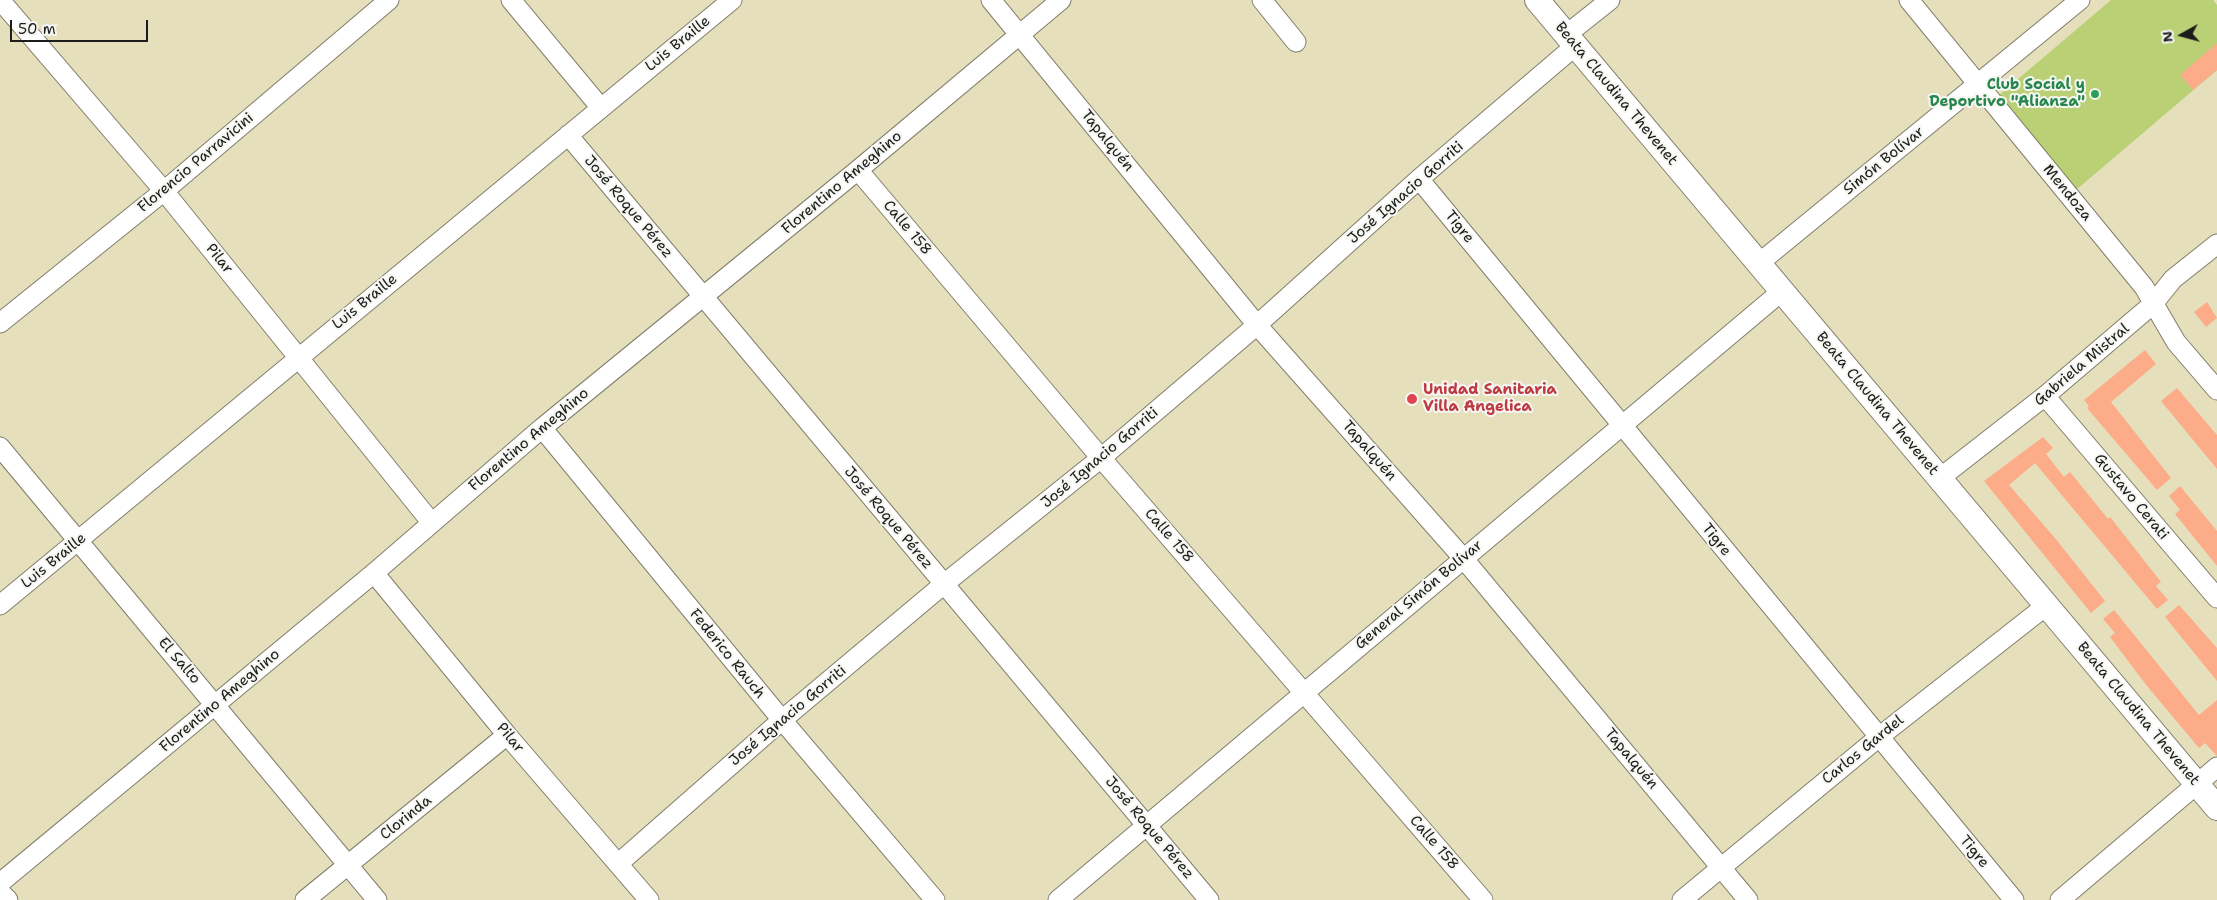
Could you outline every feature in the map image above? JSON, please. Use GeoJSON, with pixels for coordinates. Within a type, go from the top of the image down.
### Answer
{"type":"FeatureCollection","features":[{"type":"Feature","properties":{"kind":"main road","name":"Beata Claudina Thevenet"},"geometry":{"type":"LineString","coordinates":[[1537,0],[2217,808]]}},
{"type":"Feature","properties":{"kind":"street","name":"Florencio Parravicini"},"geometry":{"type":"LineString","coordinates":[[0,323],[164,191],[390,0]]}},
{"type":"Feature","properties":{"kind":"street"},"geometry":{"type":"LineString","coordinates":[[511,0],[600,108]]}},
{"type":"Feature","properties":{"kind":"street","name":"Luis Braille"},"geometry":{"type":"LineString","coordinates":[[0,605],[732,0]]}},
{"type":"Feature","properties":{"kind":"street","name":"Tapalquén"},"geometry":{"type":"LineString","coordinates":[[991,0],[1257,325],[1463,558],[1748,900]]}},
{"type":"Feature","properties":{"kind":"street","name":"Florentino Ameghino"},"geometry":{"type":"LineString","coordinates":[[0,882],[374,573],[542,428],[704,297],[1061,0]]}},
{"type":"Feature","properties":{"kind":"street"},"geometry":{"type":"LineString","coordinates":[[1262,0],[1296,42]]}},
{"type":"Feature","properties":{"kind":"street","name":"José Ignacio Gorriti"},"geometry":{"type":"LineString","coordinates":[[618,863],[782,720],[944,584],[1101,458],[1257,325],[1571,41],[1610,0]]}},
{"type":"Feature","properties":{"kind":"street","name":"Mendoza"},"geometry":{"type":"LineString","coordinates":[[1909,0],[2144,287],[2176,342],[2217,390]]}},
{"type":"Feature","properties":{"kind":"street","name":"Simón Bolívar"},"geometry":{"type":"LineString","coordinates":[[1758,264],[2080,0]]}},
{"type":"Feature","properties":{"kind":"street","name":"Pilar"},"geometry":{"type":"LineString","coordinates":[[1,2],[164,191],[431,522]]}},
{"type":"Feature","properties":{"kind":"street","name":"José Roque Pérez"},"geometry":{"type":"LineString","coordinates":[[568,135],[1209,900]]}},
{"type":"Feature","properties":{"kind":"street","name":"Calle 158"},"geometry":{"type":"LineString","coordinates":[[858,170],[1101,458],[1484,900]]}},
{"type":"Feature","properties":{"kind":"street","name":"Tigre"},"geometry":{"type":"LineString","coordinates":[[1419,180],[2014,900]]}},
{"type":"Feature","properties":{"kind":"street","name":"Gabriela Mistral"},"geometry":{"type":"LineString","coordinates":[[1940,478],[2046,396],[2153,304],[2173,279],[2217,244]]}},
{"type":"Feature","properties":{"kind":"street","name":"General Simón Bolívar"},"geometry":{"type":"LineString","coordinates":[[1058,900],[1621,424],[1782,291]]}},
{"type":"Feature","properties":{"kind":"street","name":"Gustavo Cerati"},"geometry":{"type":"LineString","coordinates":[[2046,396],[2217,598]]}},
{"type":"Feature","properties":{"kind":"street","name":"Federico Rauch"},"geometry":{"type":"LineString","coordinates":[[542,428],[782,720],[935,900]]}},
{"type":"Feature","properties":{"kind":"street","name":"El Salto"},"geometry":{"type":"LineString","coordinates":[[0,447],[77,543],[216,704],[377,900]]}},
{"type":"Feature","properties":{"kind":"street","name":"Pilar"},"geometry":{"type":"LineString","coordinates":[[374,573],[507,735],[649,900]]}},
{"type":"Feature","properties":{"kind":"street","name":"Carlos Gardel"},"geometry":{"type":"LineString","coordinates":[[1682,900],[1879,737],[2047,604]]}},
{"type":"Feature","properties":{"kind":"street","name":"Clorinda"},"geometry":{"type":"LineString","coordinates":[[305,900],[507,735]]}},
{"type":"Feature","properties":{"kind":"street"},"geometry":{"type":"LineString","coordinates":[[2060,900],[2217,766]]}},
{"type":"Feature","properties":{"kind":"street"},"geometry":{"type":"LineString","coordinates":[[0,892],[8,900]]}},
{"type":"Feature","properties":{"kind":"green space","name":"Club Social y Deportivo \"Alianza\""},"geometry":{"type":"Polygon","coordinates":[[[2111,0],[2213,0],[2217,5],[2217,70],[2076,190],[1997,97],[2111,0]]]}},
{"type":"Feature","properties":{"kind":"building"},"geometry":{"type":"Polygon","coordinates":[[[2217,43],[2217,70],[2193,90],[2180,75],[2217,43]]]}},
{"type":"Feature","properties":{"kind":"building"},"geometry":{"type":"Polygon","coordinates":[[[2207,302],[2217,318],[2206,327],[2194,312],[2207,302]]]}},
{"type":"Feature","properties":{"kind":"building"},"geometry":{"type":"Polygon","coordinates":[[[2145,350],[2156,364],[2111,402],[2171,478],[2157,490],[2087,408],[2089,406],[2084,400],[2145,350]]]}},
{"type":"Feature","properties":{"kind":"building"},"geometry":{"type":"Polygon","coordinates":[[[2177,388],[2217,435],[2217,469],[2161,401],[2177,388]]]}},
{"type":"Feature","properties":{"kind":"building"},"geometry":{"type":"Polygon","coordinates":[[[2043,437],[2053,448],[2046,454],[2064,477],[2070,472],[2108,519],[2110,517],[2161,582],[2156,586],[2168,600],[2157,609],[2035,463],[2009,485],[2055,538],[2105,601],[2091,613],[1984,481],[2043,437]]]}},
{"type":"Feature","properties":{"kind":"building"},"geometry":{"type":"Polygon","coordinates":[[[2180,486],[2217,531],[2217,566],[2175,514],[2180,510],[2169,496],[2180,486]]]}},
{"type":"Feature","properties":{"kind":"building"},"geometry":{"type":"Polygon","coordinates":[[[2179,605],[2217,648],[2217,681],[2165,617],[2179,605]]]}},
{"type":"Feature","properties":{"kind":"building"},"geometry":{"type":"Polygon","coordinates":[[[2114,610],[2199,715],[2217,700],[2217,756],[2205,743],[2199,748],[2147,686],[2110,637],[2115,633],[2103,619],[2114,610]]]}},
{"type":"Feature","properties":{"kind":"place","name":"Club Social y Deportivo \"Alianza\""},"geometry":{"type":"Point","coordinates":[2095,94]}},
{"type":"Feature","properties":{"kind":"place","name":"Unidad Sanitaria Villa Angelica"},"geometry":{"type":"Point","coordinates":[1412,399]}}]}
